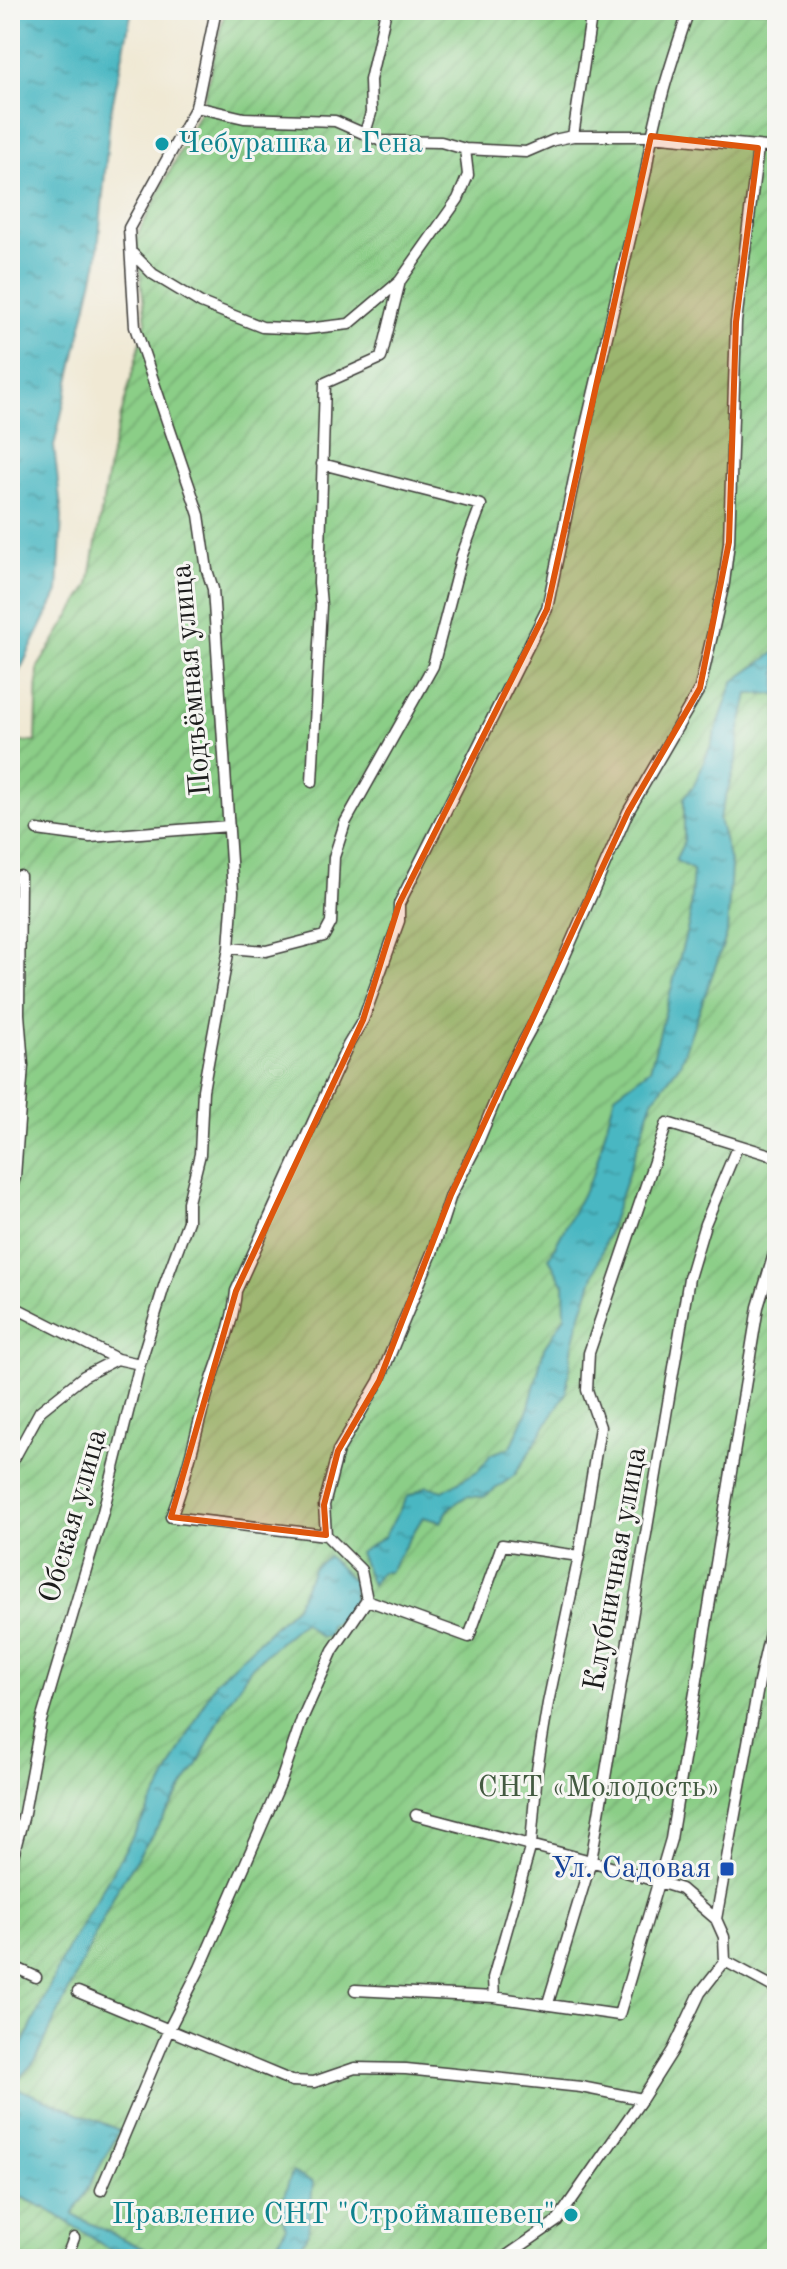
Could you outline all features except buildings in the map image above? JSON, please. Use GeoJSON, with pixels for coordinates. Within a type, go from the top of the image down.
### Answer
{"type":"FeatureCollection","features":[{"type":"Feature","properties":{"kind":"street","name":"Подъёмная улица"},"geometry":{"type":"LineString","coordinates":[[140,1364],[188,1221],[188,1202],[200,1154],[203,1090],[229,948],[233,892],[213,589],[199,515],[135,327],[129,228],[196,107],[216,10]]}},
{"type":"Feature","properties":{"kind":"street"},"geometry":{"type":"LineString","coordinates":[[365,133],[371,113],[370,80],[386,10]]}},
{"type":"Feature","properties":{"kind":"street"},"geometry":{"type":"LineString","coordinates":[[573,136],[592,10]]}},
{"type":"Feature","properties":{"kind":"street"},"geometry":{"type":"LineString","coordinates":[[101,2190],[169,2029],[205,1956],[280,1784],[302,1719],[333,1650],[367,1600],[361,1570],[326,1535],[171,1517],[185,1481],[205,1400],[234,1309],[236,1291],[348,1045],[363,1020],[399,921],[399,904],[547,609],[579,455],[646,171],[651,136],[689,10]]}},
{"type":"Feature","properties":{"kind":"street"},"geometry":{"type":"LineString","coordinates":[[196,107],[244,118],[335,121],[381,141],[441,142],[465,149],[526,152],[573,136],[651,136],[777,148]]}},
{"type":"Feature","properties":{"kind":"street"},"geometry":{"type":"LineString","coordinates":[[326,1535],[324,1505],[338,1451],[379,1381],[432,1253],[451,1195],[475,1149],[508,1070],[542,1008],[645,779],[700,688],[724,583],[729,542],[736,322],[758,148]]}},
{"type":"Feature","properties":{"kind":"street"},"geometry":{"type":"LineString","coordinates":[[131,252],[153,274],[201,303],[262,327],[306,329],[349,324],[400,281],[458,199],[468,175],[465,149]]}},
{"type":"Feature","properties":{"kind":"street"},"geometry":{"type":"LineString","coordinates":[[312,782],[321,605],[325,383],[381,358],[400,281]]}},
{"type":"Feature","properties":{"kind":"street"},"geometry":{"type":"LineString","coordinates":[[229,948],[266,951],[324,936],[331,923],[334,857],[345,823],[433,666],[462,555],[481,505],[322,464]]}},
{"type":"Feature","properties":{"kind":"street"},"geometry":{"type":"LineString","coordinates":[[37,830],[90,837],[229,826]]}},
{"type":"Feature","properties":{"kind":"street"},"geometry":{"type":"LineString","coordinates":[[10,1193],[15,1177],[23,1065],[19,1014],[20,876]]}},
{"type":"Feature","properties":{"kind":"street"},"geometry":{"type":"LineString","coordinates":[[494,1997],[493,1978],[531,1845],[541,1743],[579,1556],[600,1427],[587,1390],[589,1353],[667,1123],[777,1157]]}},
{"type":"Feature","properties":{"kind":"street","name":"Клубничная улица"},"geometry":{"type":"LineString","coordinates":[[548,2003],[591,1861],[689,1278],[705,1224],[738,1145]]}},
{"type":"Feature","properties":{"kind":"street"},"geometry":{"type":"LineString","coordinates":[[355,1990],[494,1997],[619,2015],[660,1883],[680,1784],[758,1307],[777,1244]]}},
{"type":"Feature","properties":{"kind":"street"},"geometry":{"type":"LineString","coordinates":[[10,1305],[117,1359],[140,1364]]}},
{"type":"Feature","properties":{"kind":"street"},"geometry":{"type":"LineString","coordinates":[[10,1466],[40,1411],[84,1376],[117,1359]]}},
{"type":"Feature","properties":{"kind":"street","name":"Обская улица"},"geometry":{"type":"LineString","coordinates":[[10,1867],[23,1818],[41,1721],[103,1512],[140,1364]]}},
{"type":"Feature","properties":{"kind":"street"},"geometry":{"type":"LineString","coordinates":[[367,1600],[469,1637],[502,1545],[579,1556]]}},
{"type":"Feature","properties":{"kind":"street"},"geometry":{"type":"LineString","coordinates":[[716,1919],[759,1682],[777,1602]]}},
{"type":"Feature","properties":{"kind":"street"},"geometry":{"type":"LineString","coordinates":[[416,1815],[591,1861],[681,1889],[716,1919],[724,1937],[725,1961],[700,1993],[673,2050],[642,2099],[557,2221],[502,2259]]}},
{"type":"Feature","properties":{"kind":"street"},"geometry":{"type":"LineString","coordinates":[[725,1961],[777,1989]]}},
{"type":"Feature","properties":{"kind":"street"},"geometry":{"type":"LineString","coordinates":[[10,1965],[36,1977]]}},
{"type":"Feature","properties":{"kind":"street"},"geometry":{"type":"LineString","coordinates":[[78,1992],[292,2081],[314,2082],[355,2068],[406,2069],[581,2087],[642,2099]]}},
{"type":"Feature","properties":{"kind":"street"},"geometry":{"type":"LineString","coordinates":[[66,2259],[74,2238]]}},
{"type":"Feature","properties":{"kind":"highlighted area"},"geometry":{"type":"Polygon","coordinates":[[[651,136],[758,148],[736,322],[729,542],[700,688],[628,812],[451,1195],[379,1381],[338,1451],[324,1505],[326,1535],[171,1517],[236,1291],[363,1020],[399,904],[547,609],[651,136]]]}},
{"type":"Feature","properties":{"kind":"green space","name":"СНТ «Молодость»"},"geometry":{"type":"Polygon","coordinates":[[[225,10],[777,10],[777,2259],[10,2259],[10,766],[20,742],[36,742],[38,667],[89,585],[111,453],[146,322],[136,238],[202,108],[225,10]]]}},
{"type":"Feature","properties":{"kind":"water"},"geometry":{"type":"Polygon","coordinates":[[[10,10],[132,10],[110,116],[97,261],[54,446],[62,517],[58,592],[10,691],[10,10]]]}},
{"type":"Feature","properties":{"kind":"water"},"geometry":{"type":"Polygon","coordinates":[[[777,651],[777,694],[748,694],[737,760],[719,819],[731,866],[727,934],[680,1064],[653,1100],[580,1317],[566,1393],[515,1475],[484,1497],[467,1496],[450,1507],[441,1522],[423,1517],[389,1572],[381,1572],[372,1585],[359,1553],[384,1537],[407,1497],[427,1486],[443,1491],[479,1470],[491,1454],[511,1447],[529,1407],[544,1348],[565,1316],[564,1285],[549,1258],[594,1172],[615,1095],[650,1069],[689,922],[693,870],[675,860],[684,842],[684,798],[694,785],[711,745],[733,682],[777,651]]]}},
{"type":"Feature","properties":{"kind":"water"},"geometry":{"type":"Polygon","coordinates":[[[328,1556],[354,1582],[354,1609],[330,1626],[328,1637],[319,1636],[303,1622],[252,1666],[226,1706],[197,1766],[116,1891],[36,2060],[12,2086],[120,2130],[73,2215],[165,2259],[109,2259],[112,2251],[47,2209],[10,2192],[10,2061],[25,2040],[65,1953],[162,1786],[215,1682],[296,1606],[313,1569],[328,1556]]]}},
{"type":"Feature","properties":{"kind":"water"},"geometry":{"type":"Polygon","coordinates":[[[292,2172],[313,2182],[308,2234],[294,2259],[268,2259],[286,2227],[280,2208],[292,2172]]]}},
{"type":"Feature","properties":{"kind":"place","name":"Чебурашка и Гена"},"geometry":{"type":"Point","coordinates":[162,144]}},
{"type":"Feature","properties":{"kind":"place","name":"Ул. Садовая"},"geometry":{"type":"Point","coordinates":[727,1869]}},
{"type":"Feature","properties":{"kind":"place","name":"Правление СНТ \"Строймашевец\""},"geometry":{"type":"Point","coordinates":[571,2215]}}]}
